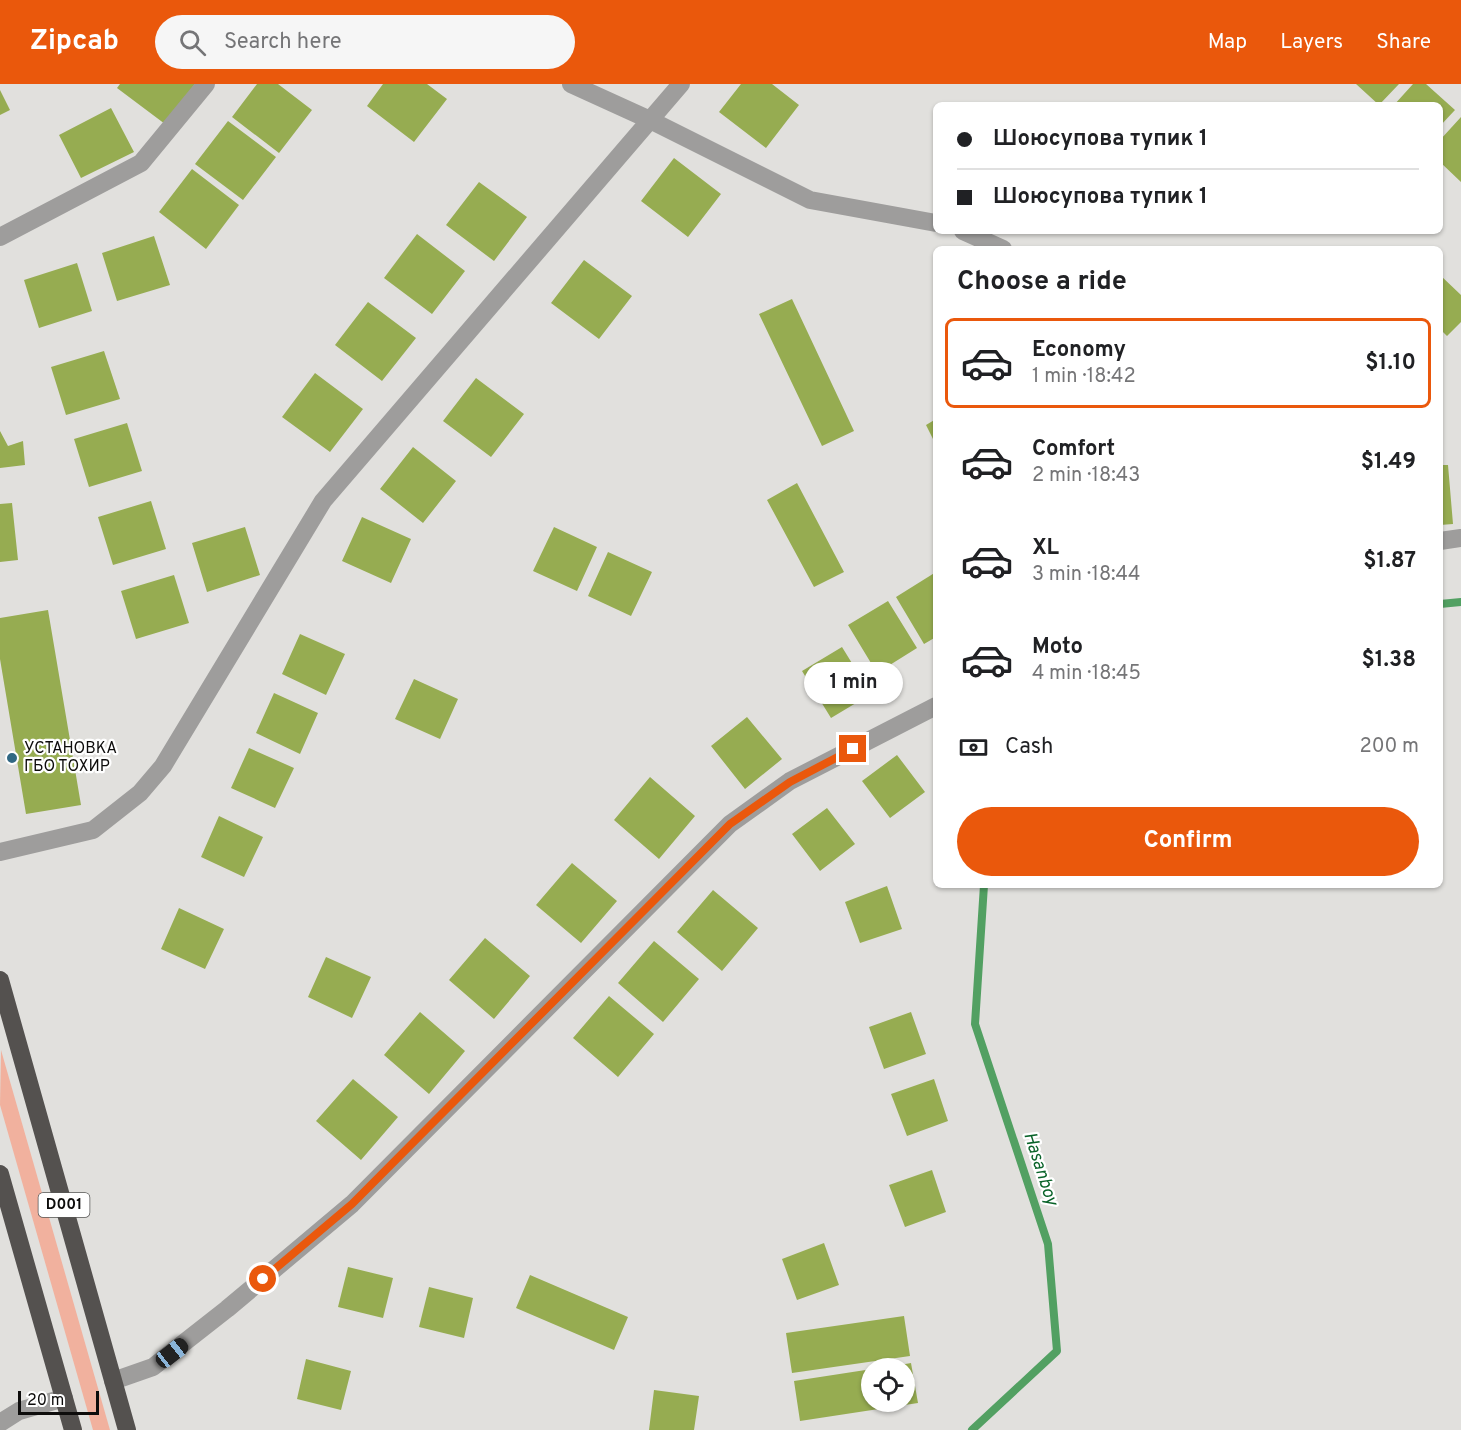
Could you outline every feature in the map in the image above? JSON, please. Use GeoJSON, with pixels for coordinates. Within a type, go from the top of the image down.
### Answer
{"type":"FeatureCollection","features":[{"type":"Feature","properties":{"kind":"highway","name":"D001"},"geometry":{"type":"LineString","coordinates":[[0,980],[4,1009],[127,1430]]}},
{"type":"Feature","properties":{"kind":"highway"},"geometry":{"type":"LineString","coordinates":[[1,1182],[73,1430]]}},
{"type":"Feature","properties":{"kind":"street"},"geometry":{"type":"LineString","coordinates":[[0,237],[141,163],[206,84]]}},
{"type":"Feature","properties":{"kind":"street"},"geometry":{"type":"LineString","coordinates":[[571,84],[650,120],[810,200],[933,222]]}},
{"type":"Feature","properties":{"kind":"street"},"geometry":{"type":"LineString","coordinates":[[0,852],[93,830],[140,793],[163,766],[323,501],[681,84]]}},
{"type":"Feature","properties":{"kind":"street"},"geometry":{"type":"LineString","coordinates":[[970,234],[996,246]]}},
{"type":"Feature","properties":{"kind":"street"},"geometry":{"type":"LineString","coordinates":[[1443,541],[1461,538]]}},
{"type":"Feature","properties":{"kind":"street"},"geometry":{"type":"LineString","coordinates":[[113,1381],[153,1367],[227,1309],[352,1204],[730,824],[790,782],[933,708]]}},
{"type":"Feature","properties":{"kind":"street"},"geometry":{"type":"LineString","coordinates":[[0,1423],[19,1411],[64,1398]]}},
{"type":"Feature","properties":{"kind":"shaded area"},"geometry":{"type":"Polygon","coordinates":[[[1,1050],[110,1430],[93,1430],[0,1105],[1,1050]]]}},
{"type":"Feature","properties":{"kind":"building"},"geometry":{"type":"Polygon","coordinates":[[[120,84],[195,84],[165,124],[117,88],[120,84]]]}},
{"type":"Feature","properties":{"kind":"building"},"geometry":{"type":"Polygon","coordinates":[[[257,84],[278,84],[312,110],[279,153],[232,117],[257,84]]]}},
{"type":"Feature","properties":{"kind":"building"},"geometry":{"type":"Polygon","coordinates":[[[383,84],[427,84],[447,99],[414,142],[367,106],[383,84]]]}},
{"type":"Feature","properties":{"kind":"building"},"geometry":{"type":"Polygon","coordinates":[[[741,84],[772,84],[799,105],[766,148],[719,112],[741,84]]]}},
{"type":"Feature","properties":{"kind":"building"},"geometry":{"type":"Polygon","coordinates":[[[1356,84],[1399,84],[1382,102],[1376,102],[1356,84]]]}},
{"type":"Feature","properties":{"kind":"building"},"geometry":{"type":"Polygon","coordinates":[[[1413,84],[1426,84],[1455,110],[1443,123],[1443,102],[1397,102],[1413,84]]]}},
{"type":"Feature","properties":{"kind":"building"},"geometry":{"type":"Polygon","coordinates":[[[0,90],[10,110],[0,115],[0,90]]]}},
{"type":"Feature","properties":{"kind":"building"},"geometry":{"type":"Polygon","coordinates":[[[111,108],[134,152],[81,178],[59,135],[111,108]]]}},
{"type":"Feature","properties":{"kind":"building"},"geometry":{"type":"Polygon","coordinates":[[[1461,117],[1461,182],[1443,165],[1443,137],[1461,117]]]}},
{"type":"Feature","properties":{"kind":"building"},"geometry":{"type":"Polygon","coordinates":[[[228,121],[276,157],[243,200],[195,164],[228,121]]]}},
{"type":"Feature","properties":{"kind":"building"},"geometry":{"type":"Polygon","coordinates":[[[674,158],[721,194],[688,237],[641,201],[674,158]]]}},
{"type":"Feature","properties":{"kind":"building"},"geometry":{"type":"Polygon","coordinates":[[[192,169],[239,205],[206,249],[159,212],[192,169]]]}},
{"type":"Feature","properties":{"kind":"building"},"geometry":{"type":"Polygon","coordinates":[[[479,182],[527,217],[494,261],[446,225],[479,182]]]}},
{"type":"Feature","properties":{"kind":"building"},"geometry":{"type":"Polygon","coordinates":[[[417,234],[465,271],[432,314],[384,278],[417,234]]]}},
{"type":"Feature","properties":{"kind":"building"},"geometry":{"type":"Polygon","coordinates":[[[154,236],[170,285],[117,301],[102,253],[154,236]]]}},
{"type":"Feature","properties":{"kind":"building"},"geometry":{"type":"Polygon","coordinates":[[[584,260],[632,296],[599,339],[551,303],[584,260]]]}},
{"type":"Feature","properties":{"kind":"building"},"geometry":{"type":"Polygon","coordinates":[[[77,263],[92,311],[39,328],[24,280],[77,263]]]}},
{"type":"Feature","properties":{"kind":"building"},"geometry":{"type":"Polygon","coordinates":[[[1443,278],[1461,295],[1461,322],[1447,336],[1443,332],[1443,278]]]}},
{"type":"Feature","properties":{"kind":"building"},"geometry":{"type":"Polygon","coordinates":[[[792,299],[854,431],[822,446],[759,314],[792,299]]]}},
{"type":"Feature","properties":{"kind":"building"},"geometry":{"type":"Polygon","coordinates":[[[368,302],[416,338],[382,381],[335,345],[368,302]]]}},
{"type":"Feature","properties":{"kind":"building"},"geometry":{"type":"Polygon","coordinates":[[[104,351],[120,399],[66,415],[51,367],[104,351]]]}},
{"type":"Feature","properties":{"kind":"building"},"geometry":{"type":"Polygon","coordinates":[[[315,373],[363,409],[330,452],[282,417],[315,373]]]}},
{"type":"Feature","properties":{"kind":"building"},"geometry":{"type":"Polygon","coordinates":[[[476,378],[524,414],[491,457],[443,421],[476,378]]]}},
{"type":"Feature","properties":{"kind":"building"},"geometry":{"type":"Polygon","coordinates":[[[933,421],[933,439],[926,425],[933,421]]]}},
{"type":"Feature","properties":{"kind":"building"},"geometry":{"type":"Polygon","coordinates":[[[127,423],[142,471],[89,487],[74,439],[127,423]]]}},
{"type":"Feature","properties":{"kind":"building"},"geometry":{"type":"Polygon","coordinates":[[[0,431],[8,446],[23,441],[25,465],[0,468],[0,431]]]}},
{"type":"Feature","properties":{"kind":"building"},"geometry":{"type":"Polygon","coordinates":[[[413,447],[456,481],[423,523],[380,489],[413,447]]]}},
{"type":"Feature","properties":{"kind":"building"},"geometry":{"type":"Polygon","coordinates":[[[1443,465],[1448,465],[1453,524],[1443,525],[1443,465]]]}},
{"type":"Feature","properties":{"kind":"building"},"geometry":{"type":"Polygon","coordinates":[[[797,483],[844,572],[814,587],[767,500],[797,483]]]}},
{"type":"Feature","properties":{"kind":"building"},"geometry":{"type":"Polygon","coordinates":[[[151,501],[166,549],[113,565],[98,517],[151,501]]]}},
{"type":"Feature","properties":{"kind":"building"},"geometry":{"type":"Polygon","coordinates":[[[12,503],[18,560],[0,562],[0,504],[12,503]]]}},
{"type":"Feature","properties":{"kind":"building"},"geometry":{"type":"Polygon","coordinates":[[[362,517],[411,539],[391,583],[342,561],[362,517]]]}},
{"type":"Feature","properties":{"kind":"building"},"geometry":{"type":"Polygon","coordinates":[[[245,527],[260,575],[207,592],[192,543],[245,527]]]}},
{"type":"Feature","properties":{"kind":"building"},"geometry":{"type":"Polygon","coordinates":[[[554,527],[597,547],[577,591],[533,571],[554,527]]]}},
{"type":"Feature","properties":{"kind":"building"},"geometry":{"type":"Polygon","coordinates":[[[608,552],[652,572],[631,616],[588,596],[608,552]]]}},
{"type":"Feature","properties":{"kind":"building"},"geometry":{"type":"Polygon","coordinates":[[[933,574],[933,639],[924,644],[896,597],[933,574]]]}},
{"type":"Feature","properties":{"kind":"building"},"geometry":{"type":"Polygon","coordinates":[[[174,575],[189,623],[136,639],[121,591],[174,575]]]}},
{"type":"Feature","properties":{"kind":"building"},"geometry":{"type":"Polygon","coordinates":[[[888,601],[917,648],[877,673],[848,625],[888,601]]]}},
{"type":"Feature","properties":{"kind":"building"},"geometry":{"type":"Polygon","coordinates":[[[48,610],[81,805],[26,814],[0,659],[0,618],[48,610]]]}},
{"type":"Feature","properties":{"kind":"building"},"geometry":{"type":"Polygon","coordinates":[[[300,634],[345,654],[326,695],[282,674],[300,634]]]}},
{"type":"Feature","properties":{"kind":"building"},"geometry":{"type":"Polygon","coordinates":[[[842,647],[871,694],[831,718],[802,671],[842,647]]]}},
{"type":"Feature","properties":{"kind":"building"},"geometry":{"type":"Polygon","coordinates":[[[414,679],[458,699],[440,739],[395,719],[414,679]]]}},
{"type":"Feature","properties":{"kind":"building"},"geometry":{"type":"Polygon","coordinates":[[[274,693],[318,713],[300,754],[256,733],[274,693]]]}},
{"type":"Feature","properties":{"kind":"building"},"geometry":{"type":"Polygon","coordinates":[[[747,717],[782,759],[745,789],[711,746],[747,717]]]}},
{"type":"Feature","properties":{"kind":"building"},"geometry":{"type":"Polygon","coordinates":[[[249,748],[294,768],[275,808],[231,788],[249,748]]]}},
{"type":"Feature","properties":{"kind":"building"},"geometry":{"type":"Polygon","coordinates":[[[897,755],[925,792],[890,818],[862,781],[897,755]]]}},
{"type":"Feature","properties":{"kind":"building"},"geometry":{"type":"Polygon","coordinates":[[[650,777],[695,816],[659,859],[614,820],[650,777]]]}},
{"type":"Feature","properties":{"kind":"building"},"geometry":{"type":"Polygon","coordinates":[[[827,808],[855,844],[820,871],[792,834],[827,808]]]}},
{"type":"Feature","properties":{"kind":"building"},"geometry":{"type":"Polygon","coordinates":[[[219,816],[263,837],[244,877],[201,857],[219,816]]]}},
{"type":"Feature","properties":{"kind":"building"},"geometry":{"type":"Polygon","coordinates":[[[572,863],[617,901],[581,943],[536,905],[572,863]]]}},
{"type":"Feature","properties":{"kind":"building"},"geometry":{"type":"Polygon","coordinates":[[[887,886],[902,929],[860,943],[845,902],[887,886]]]}},
{"type":"Feature","properties":{"kind":"building"},"geometry":{"type":"Polygon","coordinates":[[[713,890],[758,928],[722,971],[677,932],[713,890]]]}},
{"type":"Feature","properties":{"kind":"building"},"geometry":{"type":"Polygon","coordinates":[[[179,908],[224,929],[205,969],[161,949],[179,908]]]}},
{"type":"Feature","properties":{"kind":"building"},"geometry":{"type":"Polygon","coordinates":[[[485,938],[530,976],[494,1019],[449,980],[485,938]]]}},
{"type":"Feature","properties":{"kind":"building"},"geometry":{"type":"Polygon","coordinates":[[[654,941],[699,979],[663,1022],[618,983],[654,941]]]}},
{"type":"Feature","properties":{"kind":"building"},"geometry":{"type":"Polygon","coordinates":[[[326,957],[371,977],[352,1018],[308,997],[326,957]]]}},
{"type":"Feature","properties":{"kind":"building"},"geometry":{"type":"Polygon","coordinates":[[[609,996],[654,1034],[618,1077],[573,1038],[609,996]]]}},
{"type":"Feature","properties":{"kind":"building"},"geometry":{"type":"Polygon","coordinates":[[[420,1012],[465,1051],[429,1094],[384,1055],[420,1012]]]}},
{"type":"Feature","properties":{"kind":"building"},"geometry":{"type":"Polygon","coordinates":[[[911,1012],[926,1054],[884,1069],[869,1027],[911,1012]]]}},
{"type":"Feature","properties":{"kind":"building"},"geometry":{"type":"Polygon","coordinates":[[[353,1079],[398,1117],[361,1160],[316,1121],[353,1079]]]}},
{"type":"Feature","properties":{"kind":"building"},"geometry":{"type":"Polygon","coordinates":[[[934,1079],[948,1121],[907,1136],[891,1094],[934,1079]]]}},
{"type":"Feature","properties":{"kind":"building"},"geometry":{"type":"Polygon","coordinates":[[[932,1170],[946,1212],[905,1227],[889,1185],[932,1170]]]}},
{"type":"Feature","properties":{"kind":"building"},"geometry":{"type":"Polygon","coordinates":[[[824,1243],[839,1285],[797,1300],[782,1259],[824,1243]]]}},
{"type":"Feature","properties":{"kind":"building"},"geometry":{"type":"Polygon","coordinates":[[[348,1267],[393,1278],[383,1318],[338,1307],[348,1267]]]}},
{"type":"Feature","properties":{"kind":"building"},"geometry":{"type":"Polygon","coordinates":[[[530,1275],[628,1317],[614,1350],[516,1308],[530,1275]]]}},
{"type":"Feature","properties":{"kind":"building"},"geometry":{"type":"Polygon","coordinates":[[[429,1287],[473,1298],[464,1338],[419,1327],[429,1287]]]}},
{"type":"Feature","properties":{"kind":"building"},"geometry":{"type":"Polygon","coordinates":[[[904,1316],[910,1356],[861,1358],[861,1363],[792,1373],[786,1333],[904,1316]]]}},
{"type":"Feature","properties":{"kind":"building"},"geometry":{"type":"Polygon","coordinates":[[[306,1359],[351,1371],[341,1410],[297,1399],[306,1359]]]}},
{"type":"Feature","properties":{"kind":"building"},"geometry":{"type":"Polygon","coordinates":[[[861,1371],[861,1412],[800,1421],[794,1381],[861,1371]]]}},
{"type":"Feature","properties":{"kind":"building"},"geometry":{"type":"Polygon","coordinates":[[[915,1386],[918,1403],[915,1403],[915,1386]]]}},
{"type":"Feature","properties":{"kind":"building"},"geometry":{"type":"Polygon","coordinates":[[[654,1390],[699,1396],[694,1430],[649,1430],[654,1390]]]}},
{"type":"Feature","properties":{"kind":"waterway","name":"Hasanboy"},"geometry":{"type":"LineString","coordinates":[[1443,604],[1461,602]]}},
{"type":"Feature","properties":{"kind":"waterway","name":"Hasanboy"},"geometry":{"type":"LineString","coordinates":[[972,1430],[1057,1351],[1048,1244],[975,1024],[984,888]]}},
{"type":"Feature","properties":{"kind":"place","name":"УСТАНОВКА ГБО ТОХИР"},"geometry":{"type":"Point","coordinates":[12,758]}},
{"type":"Feature","properties":{"kind":"route"},"geometry":{"type":"LineString","coordinates":[[263,1279],[352,1204],[730,824],[790,782],[853,749]]}}]}
